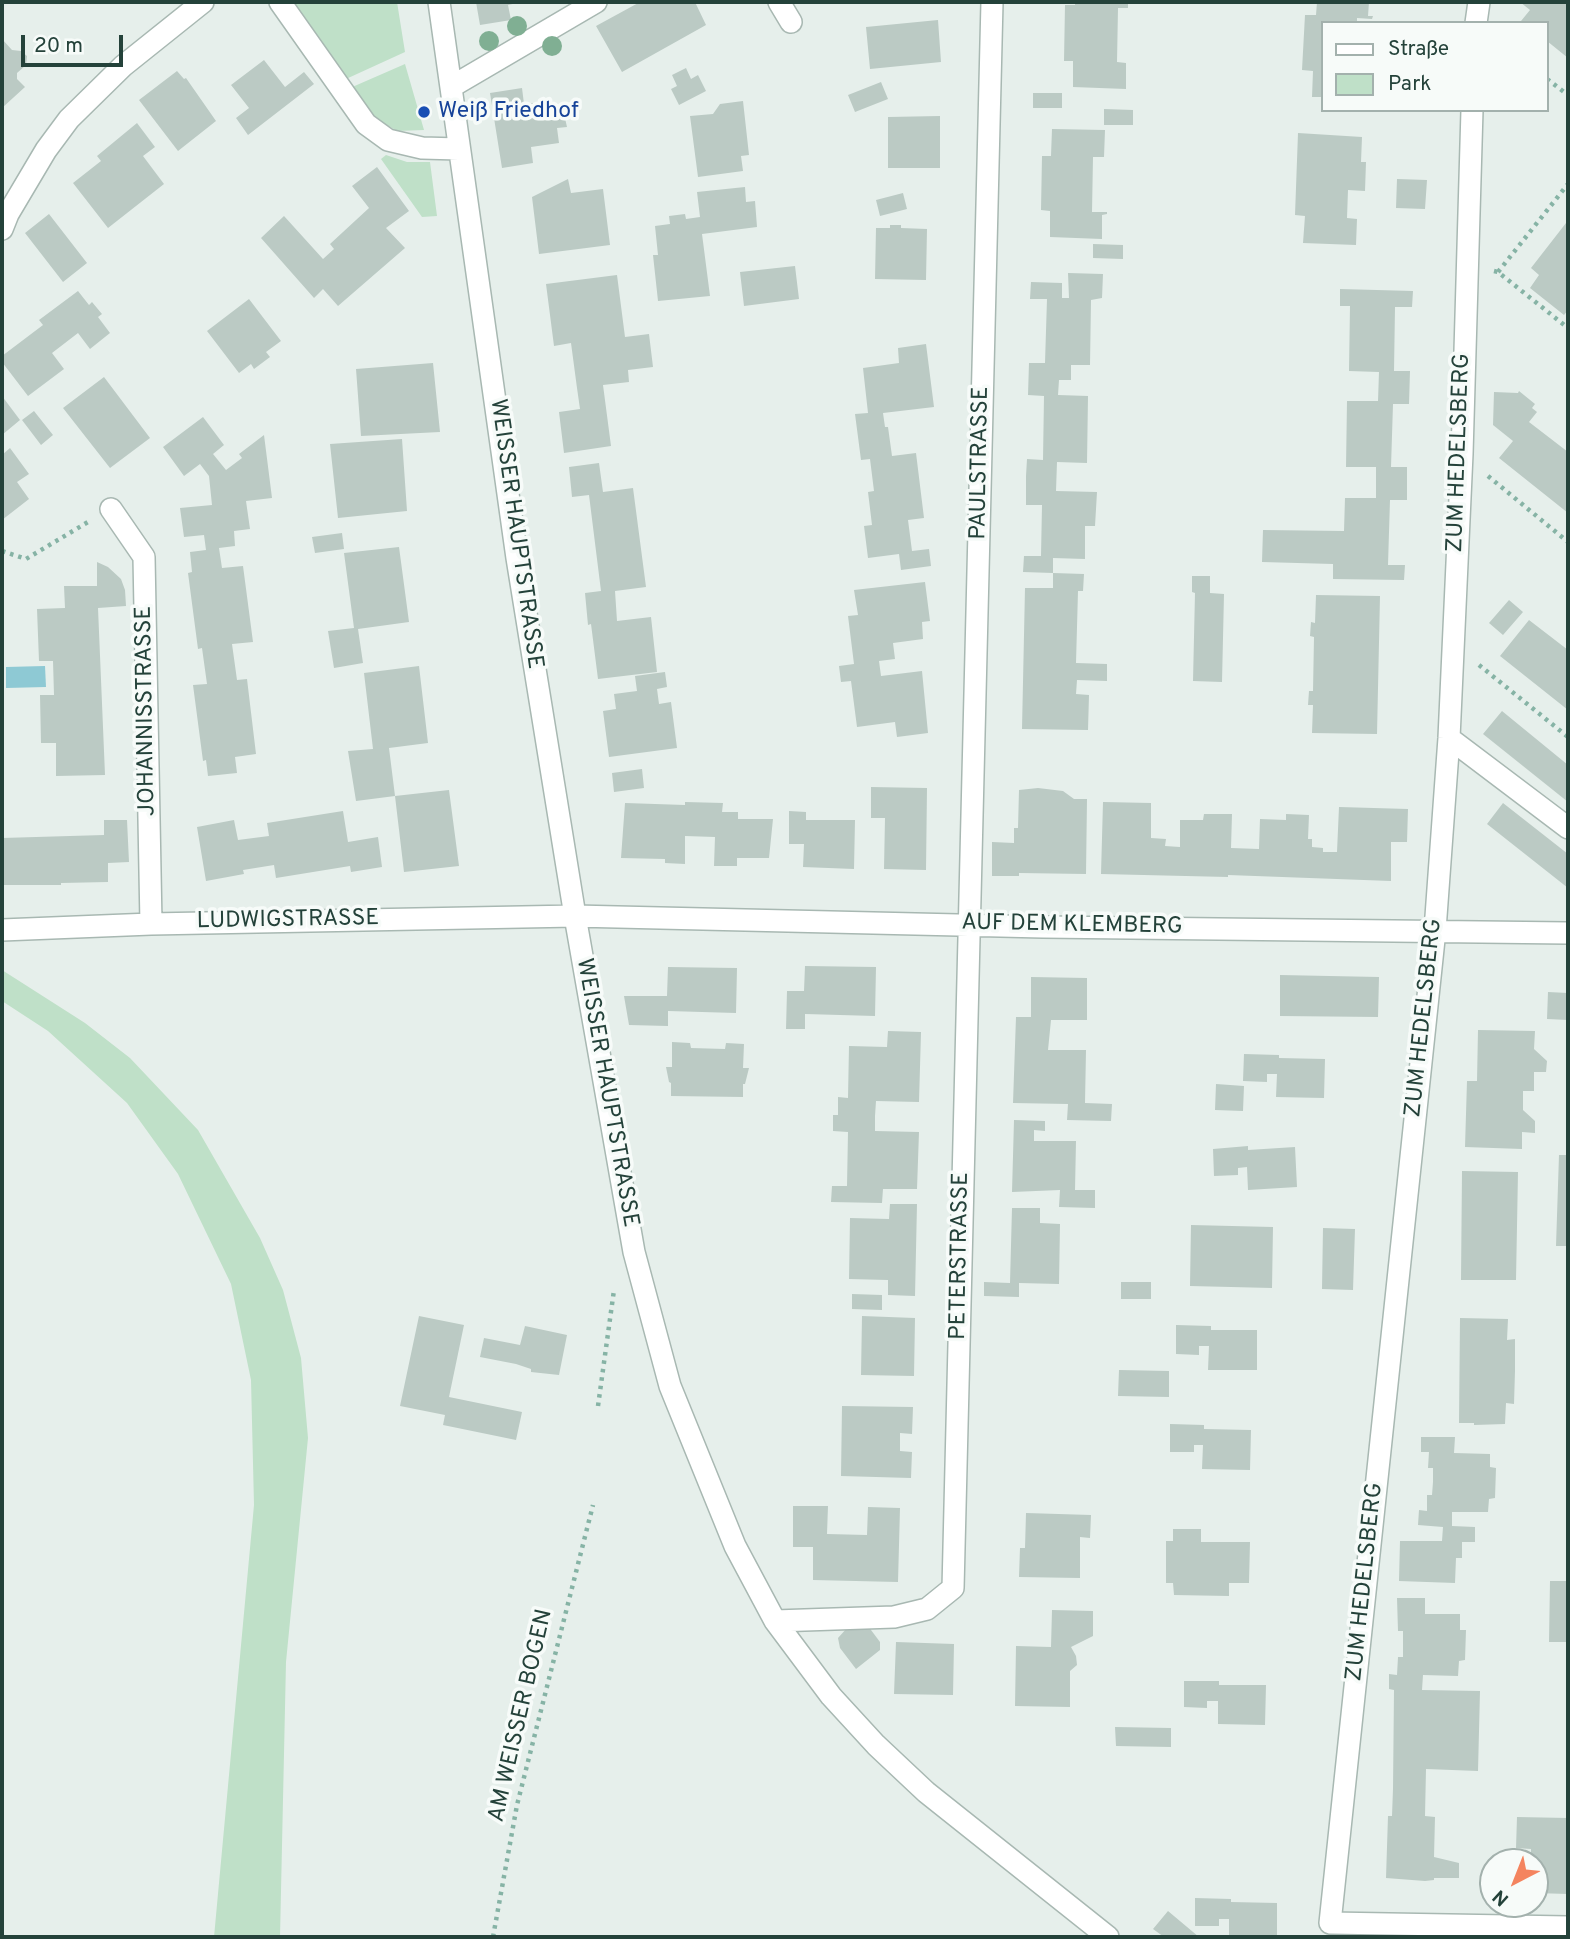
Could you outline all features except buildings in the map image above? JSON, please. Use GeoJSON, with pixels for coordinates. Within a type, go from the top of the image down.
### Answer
{"type":"FeatureCollection","features":[{"type":"Feature","properties":{"kind":"street"},"geometry":{"type":"LineString","coordinates":[[2,229],[46,150],[69,119],[123,66],[203,2]]}},
{"type":"Feature","properties":{"kind":"street"},"geometry":{"type":"LineString","coordinates":[[280,2],[366,124],[388,140],[422,148],[459,149]]}},
{"type":"Feature","properties":{"kind":"street","name":"WEISSER HAUPTSTRASSE"},"geometry":{"type":"LineString","coordinates":[[439,2],[517,558],[575,916],[635,1252],[675,1399],[735,1546],[775,1621],[831,1696],[876,1745],[926,1792],[1108,1937]]}},
{"type":"Feature","properties":{"kind":"street"},"geometry":{"type":"LineString","coordinates":[[452,87],[596,2]]}},
{"type":"Feature","properties":{"kind":"street"},"geometry":{"type":"LineString","coordinates":[[779,2],[791,22]]}},
{"type":"Feature","properties":{"kind":"street","name":"PAULSTRASSE"},"geometry":{"type":"LineString","coordinates":[[969,924],[992,2]]}},
{"type":"Feature","properties":{"kind":"street"},"geometry":{"type":"LineString","coordinates":[[1476,21],[1479,2]]}},
{"type":"Feature","properties":{"kind":"street","name":"ZUM HEDELSBERG"},"geometry":{"type":"LineString","coordinates":[[1472,112],[1462,454],[1448,738],[1435,930],[1331,1923],[1568,1927]]}},
{"type":"Feature","properties":{"kind":"street","name":"JOHANNISSTRASSE"},"geometry":{"type":"LineString","coordinates":[[111,509],[144,556],[151,924]]}},
{"type":"Feature","properties":{"kind":"street"},"geometry":{"type":"LineString","coordinates":[[1448,738],[1568,828]]}},
{"type":"Feature","properties":{"kind":"street","name":"AUF DEM KLEMBERG"},"geometry":{"type":"LineString","coordinates":[[575,916],[1568,933]]}},
{"type":"Feature","properties":{"kind":"street","name":"LUDWIGSTRASSE"},"geometry":{"type":"LineString","coordinates":[[2,930],[151,924],[575,916]]}},
{"type":"Feature","properties":{"kind":"street","name":"PETERSTRASSE"},"geometry":{"type":"LineString","coordinates":[[775,1621],[894,1618],[927,1609],[953,1588],[969,924]]}},
{"type":"Feature","properties":{"kind":"path"},"geometry":{"type":"LineString","coordinates":[[1549,81],[1568,95]]}},
{"type":"Feature","properties":{"kind":"path"},"geometry":{"type":"LineString","coordinates":[[1499,272],[1568,184]]}},
{"type":"Feature","properties":{"kind":"path"},"geometry":{"type":"LineString","coordinates":[[1466,267],[1499,272],[1568,328]]}},
{"type":"Feature","properties":{"kind":"path"},"geometry":{"type":"LineString","coordinates":[[1462,454],[1568,542]]}},
{"type":"Feature","properties":{"kind":"path"},"geometry":{"type":"LineString","coordinates":[[2,551],[26,559],[111,509]]}},
{"type":"Feature","properties":{"kind":"path"},"geometry":{"type":"LineString","coordinates":[[1452,644],[1568,737]]}},
{"type":"Feature","properties":{"kind":"path"},"geometry":{"type":"LineString","coordinates":[[598,1406],[614,1290],[635,1252]]}},
{"type":"Feature","properties":{"kind":"path","name":"AM WEISSER BOGEN"},"geometry":{"type":"LineString","coordinates":[[494,1937],[517,1805],[593,1505]]}},
{"type":"Feature","properties":{"kind":"green space"},"geometry":{"type":"Polygon","coordinates":[[[293,2],[397,2],[405,52],[346,79],[293,2]]]}},
{"type":"Feature","properties":{"kind":"green space"},"geometry":{"type":"Polygon","coordinates":[[[405,64],[424,130],[397,131],[377,119],[350,88],[405,64]]]}},
{"type":"Feature","properties":{"kind":"green space"},"geometry":{"type":"Polygon","coordinates":[[[386,155],[407,162],[430,162],[437,216],[422,217],[381,159],[386,155]]]}},
{"type":"Feature","properties":{"kind":"green space"},"geometry":{"type":"Polygon","coordinates":[[[2,970],[85,1023],[130,1058],[198,1130],[260,1238],[283,1290],[301,1358],[308,1438],[286,1662],[280,1937],[214,1937],[254,1505],[251,1380],[231,1284],[178,1174],[127,1103],[48,1031],[2,1001],[2,970]]]}},
{"type":"Feature","properties":{"kind":"water"},"geometry":{"type":"Polygon","coordinates":[[[45,666],[46,687],[6,688],[6,667],[45,666]]]}},
{"type":"Feature","properties":{"kind":"place","name":"Weiß Friedhof"},"geometry":{"type":"Point","coordinates":[424,112]}}]}
